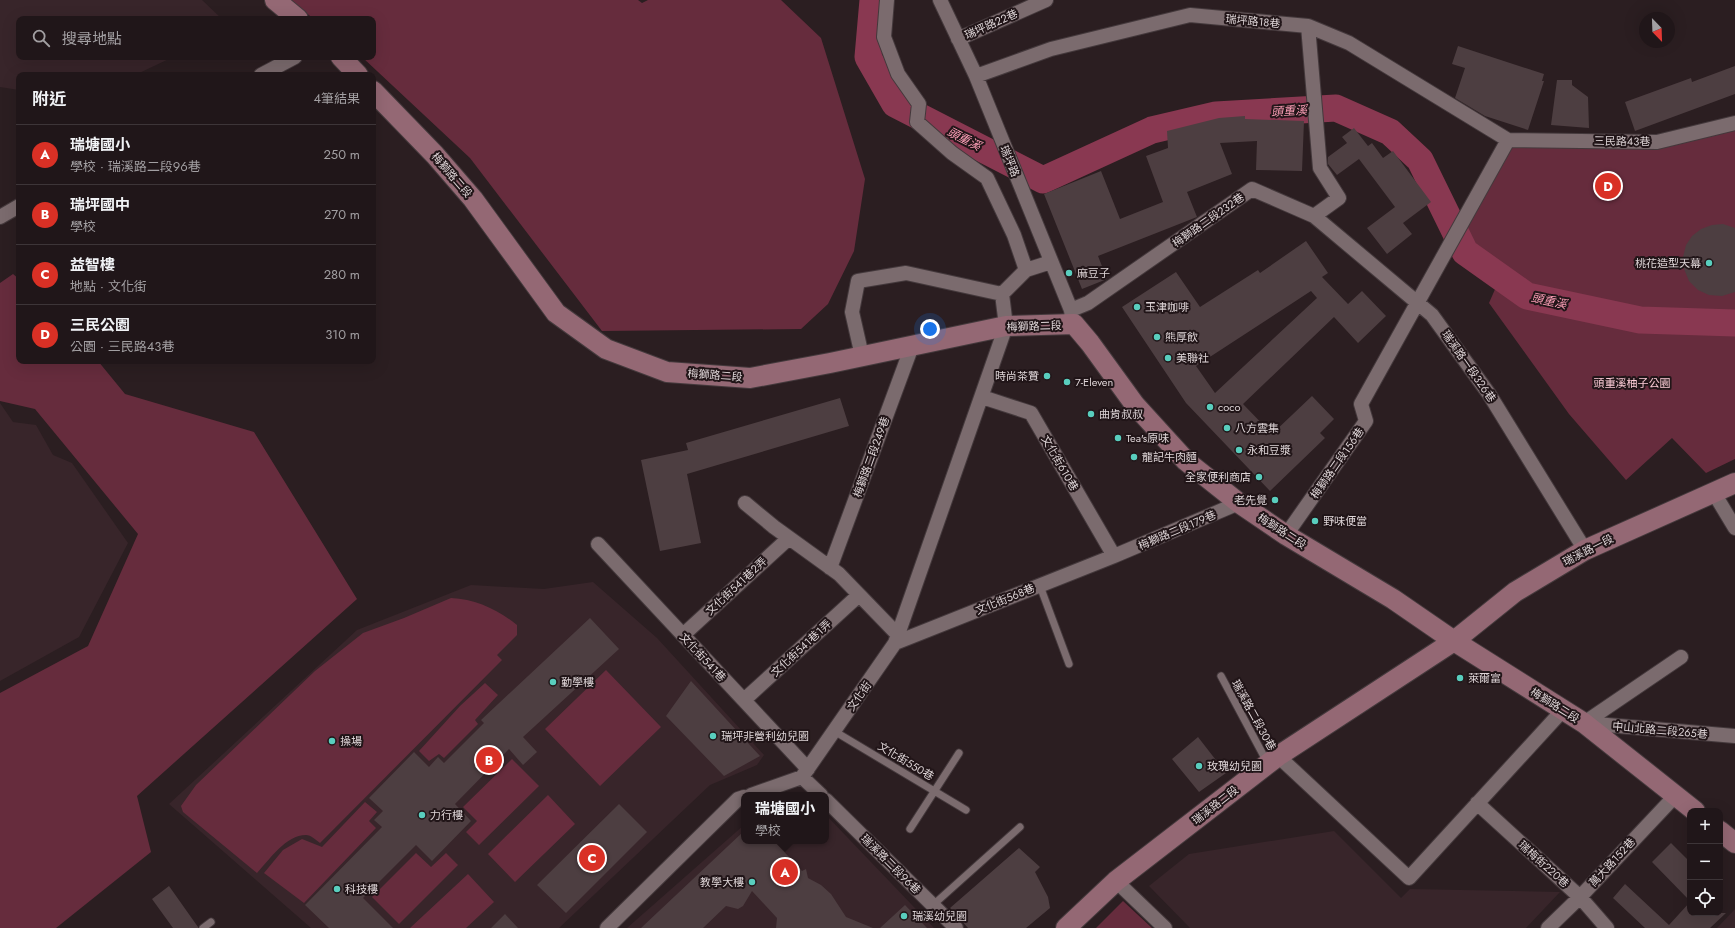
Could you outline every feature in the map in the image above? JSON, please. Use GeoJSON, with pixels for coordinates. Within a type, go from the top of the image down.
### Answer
{"type":"FeatureCollection","features":[{"type":"Feature","properties":{"kind":"street"},"geometry":{"type":"LineString","coordinates":[[275,0],[294,16]]}},
{"type":"Feature","properties":{"kind":"street"},"geometry":{"type":"LineString","coordinates":[[887,0],[884,37],[898,74],[919,104],[917,122],[952,153],[987,178],[1014,235],[1026,270]]}},
{"type":"Feature","properties":{"kind":"street","name":"瑞坪路"},"geometry":{"type":"LineString","coordinates":[[940,0],[976,76],[1072,317]]}},
{"type":"Feature","properties":{"kind":"street","name":"瑞坪路22巷"},"geometry":{"type":"LineString","coordinates":[[958,39],[1046,0]]}},
{"type":"Feature","properties":{"kind":"street","name":"瑞坪路18巷"},"geometry":{"type":"LineString","coordinates":[[976,76],[1052,49],[1190,15],[1308,26],[1349,43],[1508,140]]}},
{"type":"Feature","properties":{"kind":"street"},"geometry":{"type":"LineString","coordinates":[[1308,26],[1313,100],[1320,168],[1339,198],[1314,216]]}},
{"type":"Feature","properties":{"kind":"street"},"geometry":{"type":"LineString","coordinates":[[266,72],[288,60]]}},
{"type":"Feature","properties":{"kind":"street"},"geometry":{"type":"LineString","coordinates":[[344,60],[355,72]]}},
{"type":"Feature","properties":{"kind":"street","name":"梅獅路二段"},"geometry":{"type":"LineString","coordinates":[[376,94],[435,155],[473,199],[556,313],[606,349],[667,372],[750,378],[1006,326],[1072,317],[1135,405],[1186,461],[1239,503],[1286,535],[1393,599],[1454,641],[1584,723],[1691,808]]}},
{"type":"Feature","properties":{"kind":"street","name":"三民路43巷"},"geometry":{"type":"LineString","coordinates":[[1508,140],[1656,142],[1735,123]]}},
{"type":"Feature","properties":{"kind":"street","name":"梅獅路二段156巷"},"geometry":{"type":"LineString","coordinates":[[1286,535],[1366,421],[1362,404],[1459,226],[1508,140]]}},
{"type":"Feature","properties":{"kind":"street","name":"梅獅路二段232巷"},"geometry":{"type":"LineString","coordinates":[[1072,317],[1088,302],[1252,189],[1314,216]]}},
{"type":"Feature","properties":{"kind":"street"},"geometry":{"type":"LineString","coordinates":[[0,217],[16,208]]}},
{"type":"Feature","properties":{"kind":"street","name":"瑞溪路一段326巷"},"geometry":{"type":"LineString","coordinates":[[1314,216],[1432,315],[1489,394],[1585,550]]}},
{"type":"Feature","properties":{"kind":"street"},"geometry":{"type":"LineString","coordinates":[[1002,294],[1026,270],[1051,262]]}},
{"type":"Feature","properties":{"kind":"street"},"geometry":{"type":"LineString","coordinates":[[862,356],[852,312],[858,281],[906,273],[1002,294]]}},
{"type":"Feature","properties":{"kind":"street"},"geometry":{"type":"LineString","coordinates":[[1002,294],[1006,326]]}},
{"type":"Feature","properties":{"kind":"street","name":"文化街"},"geometry":{"type":"LineString","coordinates":[[805,773],[896,639],[1006,326]]}},
{"type":"Feature","properties":{"kind":"street","name":"梅獅路二段249巷"},"geometry":{"type":"LineString","coordinates":[[830,568],[912,346]]}},
{"type":"Feature","properties":{"kind":"street","name":"文化街610巷"},"geometry":{"type":"LineString","coordinates":[[982,397],[1030,413],[1114,556]]}},
{"type":"Feature","properties":{"kind":"street","name":"瑞溪路一段"},"geometry":{"type":"LineString","coordinates":[[1454,641],[1515,592],[1585,550],[1735,483]]}},
{"type":"Feature","properties":{"kind":"street"},"geometry":{"type":"LineString","coordinates":[[1714,493],[1735,528]]}},
{"type":"Feature","properties":{"kind":"street"},"geometry":{"type":"LineString","coordinates":[[745,503],[789,538],[839,574],[896,639]]}},
{"type":"Feature","properties":{"kind":"street","name":"梅獅路二段179巷"},"geometry":{"type":"LineString","coordinates":[[1114,556],[1239,503]]}},
{"type":"Feature","properties":{"kind":"street","name":"文化街541巷2弄"},"geometry":{"type":"LineString","coordinates":[[683,635],[789,538]]}},
{"type":"Feature","properties":{"kind":"street","name":"文化街541巷"},"geometry":{"type":"LineString","coordinates":[[598,544],[744,700],[805,773]]}},
{"type":"Feature","properties":{"kind":"street","name":"文化街568巷"},"geometry":{"type":"LineString","coordinates":[[896,639],[1040,586],[1114,556]]}},
{"type":"Feature","properties":{"kind":"street","name":"文化街541巷1弄"},"geometry":{"type":"LineString","coordinates":[[744,700],[859,595]]}},
{"type":"Feature","properties":{"kind":"street","name":"瑞溪路二段"},"geometry":{"type":"LineString","coordinates":[[1066,928],[1116,881],[1273,760],[1454,641]]}},
{"type":"Feature","properties":{"kind":"street"},"geometry":{"type":"LineString","coordinates":[[1584,723],[1681,657]]}},
{"type":"Feature","properties":{"kind":"street"},"geometry":{"type":"LineString","coordinates":[[1273,760],[1409,878],[1563,710]]}},
{"type":"Feature","properties":{"kind":"street","name":"中山北路二段265巷"},"geometry":{"type":"LineString","coordinates":[[1584,723],[1735,736]]}},
{"type":"Feature","properties":{"kind":"street"},"geometry":{"type":"LineString","coordinates":[[758,792],[805,773],[819,792]]}},
{"type":"Feature","properties":{"kind":"street","name":"萬大路152巷"},"geometry":{"type":"LineString","coordinates":[[1548,928],[1580,897],[1676,795]]}},
{"type":"Feature","properties":{"kind":"street"},"geometry":{"type":"LineString","coordinates":[[607,928],[738,799],[741,798]]}},
{"type":"Feature","properties":{"kind":"street","name":"瑞溪路二段96巷"},"geometry":{"type":"LineString","coordinates":[[829,803],[956,928]]}},
{"type":"Feature","properties":{"kind":"street","name":"瑞梅街220巷"},"geometry":{"type":"LineString","coordinates":[[1477,803],[1580,897],[1607,928]]}},
{"type":"Feature","properties":{"kind":"street"},"geometry":{"type":"LineString","coordinates":[[1723,833],[1735,843]]}},
{"type":"Feature","properties":{"kind":"street"},"geometry":{"type":"LineString","coordinates":[[1116,881],[1165,928]]}},
{"type":"Feature","properties":{"kind":"lane"},"geometry":{"type":"LineString","coordinates":[[1040,586],[1069,664]]}},
{"type":"Feature","properties":{"kind":"lane","name":"瑞溪路二段30巷"},"geometry":{"type":"LineString","coordinates":[[1220,676],[1273,760]]}},
{"type":"Feature","properties":{"kind":"lane","name":"文化街550巷"},"geometry":{"type":"LineString","coordinates":[[834,731],[966,810]]}},
{"type":"Feature","properties":{"kind":"lane"},"geometry":{"type":"LineString","coordinates":[[910,829],[959,753]]}},
{"type":"Feature","properties":{"kind":"lane"},"geometry":{"type":"LineString","coordinates":[[933,905],[1020,827]]}},
{"type":"Feature","properties":{"kind":"lane"},"geometry":{"type":"LineString","coordinates":[[203,928],[211,922]]}},
{"type":"Feature","properties":{"kind":"shaded area"},"geometry":{"type":"Polygon","coordinates":[[[0,0],[202,0],[219,16],[16,16],[16,60],[167,60],[141,72],[16,72],[16,90],[0,87],[0,0]]]}},
{"type":"Feature","properties":{"kind":"shaded area"},"geometry":{"type":"Polygon","coordinates":[[[0,403],[13,422],[36,425],[53,455],[72,463],[128,543],[79,637],[0,681],[0,403]]]}},
{"type":"Feature","properties":{"kind":"shaded area"},"geometry":{"type":"Polygon","coordinates":[[[593,582],[657,638],[764,755],[757,765],[710,785],[559,928],[311,928],[169,804],[357,630],[471,585],[544,589],[593,582]]]}},
{"type":"Feature","properties":{"kind":"shaded area"},"geometry":{"type":"Polygon","coordinates":[[[829,818],[934,928],[627,928],[741,828],[741,844],[829,844],[829,818]]]}},
{"type":"Feature","properties":{"kind":"shaded area"},"geometry":{"type":"Polygon","coordinates":[[[1334,831],[1401,898],[1410,889],[1560,892],[1526,928],[1190,928],[1149,886],[1189,854],[1334,831]]]}},
{"type":"Feature","properties":{"kind":"shaded area"},"geometry":{"type":"Polygon","coordinates":[[[1735,909],[1735,928],[1717,928],[1735,909]]]}},
{"type":"Feature","properties":{"kind":"green space"},"geometry":{"type":"Polygon","coordinates":[[[289,0],[638,0],[642,3],[648,0],[781,0],[821,38],[865,179],[854,251],[828,304],[801,329],[602,331],[470,158],[365,60],[376,60],[376,16],[310,16],[289,0]]]}},
{"type":"Feature","properties":{"kind":"green space","name":"頭重溪柚子公園"},"geometry":{"type":"Polygon","coordinates":[[[1735,127],[1735,459],[1706,473],[1672,438],[1626,480],[1569,414],[1489,303],[1500,278],[1465,252],[1454,230],[1508,140],[1679,142],[1735,127]]]}},
{"type":"Feature","properties":{"kind":"green space"},"geometry":{"type":"Polygon","coordinates":[[[13,274],[16,276],[16,364],[100,364],[125,394],[254,432],[357,599],[137,796],[151,852],[56,928],[0,928],[0,693],[88,646],[138,534],[35,409],[0,401],[0,283],[13,274]]]}},
{"type":"Feature","properties":{"kind":"green space","name":"操場"},"geometry":{"type":"Polygon","coordinates":[[[451,598],[478,603],[494,610],[517,625],[517,635],[497,655],[502,660],[320,843],[308,835],[299,836],[292,839],[285,843],[257,873],[183,812],[181,806],[196,785],[315,671],[363,633],[404,618],[451,598]]]}},
{"type":"Feature","properties":{"kind":"green space"},"geometry":{"type":"Polygon","coordinates":[[[606,670],[661,727],[600,786],[545,729],[606,670]]]}},
{"type":"Feature","properties":{"kind":"green space"},"geometry":{"type":"Polygon","coordinates":[[[485,683],[498,695],[475,720],[478,724],[444,758],[439,754],[429,761],[419,751],[460,706],[485,683]]]}},
{"type":"Feature","properties":{"kind":"green space"},"geometry":{"type":"Polygon","coordinates":[[[512,759],[539,786],[479,845],[466,832],[477,821],[463,807],[512,759]]]}},
{"type":"Feature","properties":{"kind":"green space"},"geometry":{"type":"Polygon","coordinates":[[[548,795],[575,824],[515,882],[488,854],[548,795]]]}},
{"type":"Feature","properties":{"kind":"green space"},"geometry":{"type":"Polygon","coordinates":[[[365,802],[377,812],[369,821],[376,828],[304,903],[264,873],[283,850],[302,839],[322,847],[365,802]]]}},
{"type":"Feature","properties":{"kind":"green space"},"geometry":{"type":"Polygon","coordinates":[[[416,853],[431,867],[446,853],[458,865],[399,924],[372,897],[416,853]]]}},
{"type":"Feature","properties":{"kind":"green space"},"geometry":{"type":"Polygon","coordinates":[[[468,874],[494,902],[466,928],[410,928],[468,874]]]}},
{"type":"Feature","properties":{"kind":"green space"},"geometry":{"type":"Polygon","coordinates":[[[1123,901],[1152,928],[1096,928],[1123,901]]]}},
{"type":"Feature","properties":{"kind":"building"},"geometry":{"type":"Polygon","coordinates":[[[1458,46],[1544,74],[1542,81],[1544,81],[1528,130],[1485,116],[1455,98],[1465,68],[1452,64],[1458,46]]]}},
{"type":"Feature","properties":{"kind":"building"},"geometry":{"type":"Polygon","coordinates":[[[1735,66],[1735,94],[1635,131],[1625,102],[1691,78],[1692,82],[1735,66]]]}},
{"type":"Feature","properties":{"kind":"building"},"geometry":{"type":"Polygon","coordinates":[[[1557,80],[1572,80],[1572,85],[1588,97],[1589,128],[1551,125],[1557,80]]]}},
{"type":"Feature","properties":{"kind":"building"},"geometry":{"type":"Polygon","coordinates":[[[1245,116],[1245,119],[1304,121],[1302,171],[1256,170],[1257,141],[1220,143],[1232,174],[1187,192],[1197,217],[1098,256],[1107,279],[1082,289],[1044,194],[1101,171],[1120,219],[1163,202],[1146,156],[1168,148],[1167,131],[1219,118],[1245,116]]]}},
{"type":"Feature","properties":{"kind":"building"},"geometry":{"type":"Polygon","coordinates":[[[1354,128],[1368,146],[1372,143],[1383,158],[1393,151],[1431,202],[1403,223],[1412,234],[1387,254],[1367,228],[1395,207],[1359,159],[1337,175],[1328,164],[1328,157],[1347,143],[1342,137],[1354,128]]]}},
{"type":"Feature","properties":{"kind":"building","name":"桃花造型天幕"},"geometry":{"type":"Polygon","coordinates":[[[1723,224],[1735,228],[1735,292],[1722,296],[1709,295],[1698,290],[1689,281],[1684,269],[1683,257],[1686,245],[1692,236],[1701,229],[1712,225],[1723,224]]]}},
{"type":"Feature","properties":{"kind":"building"},"geometry":{"type":"Polygon","coordinates":[[[1306,241],[1328,273],[1322,277],[1348,304],[1362,291],[1386,316],[1358,343],[1334,317],[1243,404],[1272,434],[1312,396],[1334,419],[1320,433],[1325,438],[1270,491],[1186,403],[1122,307],[1176,272],[1200,307],[1258,270],[1260,273],[1306,241]],[[1311,291],[1196,366],[1215,393],[1317,298],[1311,291]]]}},
{"type":"Feature","properties":{"kind":"building"},"geometry":{"type":"Polygon","coordinates":[[[840,398],[849,426],[687,474],[701,543],[660,551],[641,460],[688,450],[686,443],[840,398]]]}},
{"type":"Feature","properties":{"kind":"building"},"geometry":{"type":"Polygon","coordinates":[[[590,618],[619,649],[523,737],[537,752],[523,765],[509,749],[455,804],[471,821],[432,861],[416,845],[363,898],[393,928],[329,928],[305,905],[382,827],[374,820],[383,811],[369,798],[414,752],[429,767],[438,757],[444,763],[484,723],[481,720],[590,618]]]}},
{"type":"Feature","properties":{"kind":"building","name":"瑞坪非營利幼兒園"},"geometry":{"type":"Polygon","coordinates":[[[691,681],[760,756],[724,776],[666,716],[691,681]]]}},
{"type":"Feature","properties":{"kind":"building","name":"玫瑰幼兒園"},"geometry":{"type":"Polygon","coordinates":[[[1198,737],[1226,773],[1199,792],[1172,759],[1198,737]]]}},
{"type":"Feature","properties":{"kind":"building"},"geometry":{"type":"Polygon","coordinates":[[[619,804],[647,832],[566,913],[537,885],[619,804]]]}},
{"type":"Feature","properties":{"kind":"building","name":"教學大樓"},"geometry":{"type":"Polygon","coordinates":[[[741,834],[741,844],[777,844],[802,871],[806,869],[808,878],[821,885],[831,894],[846,917],[873,928],[776,928],[777,918],[752,891],[743,906],[738,909],[726,906],[703,928],[641,928],[741,834]]]}},
{"type":"Feature","properties":{"kind":"building"},"geometry":{"type":"Polygon","coordinates":[[[1671,843],[1687,859],[1687,898],[1652,862],[1671,843]]]}},
{"type":"Feature","properties":{"kind":"building"},"geometry":{"type":"Polygon","coordinates":[[[1019,848],[1040,867],[1035,872],[1048,897],[1050,908],[1026,928],[968,928],[950,908],[1019,848]]]}},
{"type":"Feature","properties":{"kind":"building"},"geometry":{"type":"Polygon","coordinates":[[[1625,884],[1669,925],[1687,905],[1687,916],[1723,916],[1710,928],[1645,928],[1613,898],[1625,884]]]}},
{"type":"Feature","properties":{"kind":"building"},"geometry":{"type":"Polygon","coordinates":[[[169,886],[198,928],[173,928],[152,899],[169,886]]]}},
{"type":"Feature","properties":{"kind":"building","name":"瑞溪幼兒園"},"geometry":{"type":"Polygon","coordinates":[[[905,905],[927,928],[880,928],[905,905]]]}},
{"type":"Feature","properties":{"kind":"building"},"geometry":{"type":"Polygon","coordinates":[[[505,914],[518,928],[491,928],[505,914]]]}},
{"type":"Feature","properties":{"kind":"waterway","name":"頭重溪"},"geometry":{"type":"LineString","coordinates":[[873,0],[868,57],[895,104],[1043,180],[1152,130],[1216,115],[1336,108],[1390,132],[1420,160],[1465,252],[1527,296],[1640,320],[1735,323]]}},
{"type":"Feature","properties":{"kind":"place","name":"三民公園"},"geometry":{"type":"Point","coordinates":[1608,186]}},
{"type":"Feature","properties":{"kind":"place","name":"桃花造型天幕"},"geometry":{"type":"Point","coordinates":[1709,263]}},
{"type":"Feature","properties":{"kind":"place","name":"麻豆子"},"geometry":{"type":"Point","coordinates":[1069,273]}},
{"type":"Feature","properties":{"kind":"place","name":"玉津咖啡"},"geometry":{"type":"Point","coordinates":[1137,307]}},
{"type":"Feature","properties":{"kind":"place","name":"熊厚飲"},"geometry":{"type":"Point","coordinates":[1157,337]}},
{"type":"Feature","properties":{"kind":"place","name":"美聯社"},"geometry":{"type":"Point","coordinates":[1168,358]}},
{"type":"Feature","properties":{"kind":"place","name":"時尚茶贊"},"geometry":{"type":"Point","coordinates":[1047,376]}},
{"type":"Feature","properties":{"kind":"place","name":"7-Eleven"},"geometry":{"type":"Point","coordinates":[1067,382]}},
{"type":"Feature","properties":{"kind":"place","name":"coco"},"geometry":{"type":"Point","coordinates":[1210,407]}},
{"type":"Feature","properties":{"kind":"place","name":"曲肯叔叔"},"geometry":{"type":"Point","coordinates":[1091,414]}},
{"type":"Feature","properties":{"kind":"place","name":"八方雲集"},"geometry":{"type":"Point","coordinates":[1227,428]}},
{"type":"Feature","properties":{"kind":"place","name":"Tea's原味"},"geometry":{"type":"Point","coordinates":[1118,438]}},
{"type":"Feature","properties":{"kind":"place","name":"永和豆漿"},"geometry":{"type":"Point","coordinates":[1239,450]}},
{"type":"Feature","properties":{"kind":"place","name":"龍記牛肉麵"},"geometry":{"type":"Point","coordinates":[1134,457]}},
{"type":"Feature","properties":{"kind":"place","name":"全家便利商店"},"geometry":{"type":"Point","coordinates":[1259,477]}},
{"type":"Feature","properties":{"kind":"place","name":"老先覺"},"geometry":{"type":"Point","coordinates":[1275,500]}},
{"type":"Feature","properties":{"kind":"place","name":"野味便當"},"geometry":{"type":"Point","coordinates":[1315,521]}},
{"type":"Feature","properties":{"kind":"place","name":"萊爾富"},"geometry":{"type":"Point","coordinates":[1460,678]}},
{"type":"Feature","properties":{"kind":"place","name":"勤學樓"},"geometry":{"type":"Point","coordinates":[553,682]}},
{"type":"Feature","properties":{"kind":"place","name":"瑞坪非營利幼兒園"},"geometry":{"type":"Point","coordinates":[713,736]}},
{"type":"Feature","properties":{"kind":"place","name":"操場"},"geometry":{"type":"Point","coordinates":[332,741]}},
{"type":"Feature","properties":{"kind":"place","name":"瑞坪國中"},"geometry":{"type":"Point","coordinates":[489,760]}},
{"type":"Feature","properties":{"kind":"place","name":"玫瑰幼兒園"},"geometry":{"type":"Point","coordinates":[1199,766]}},
{"type":"Feature","properties":{"kind":"place","name":"力行樓"},"geometry":{"type":"Point","coordinates":[422,815]}},
{"type":"Feature","properties":{"kind":"place","name":"益智樓"},"geometry":{"type":"Point","coordinates":[592,858]}},
{"type":"Feature","properties":{"kind":"place","name":"瑞塘國小"},"geometry":{"type":"Point","coordinates":[785,872]}},
{"type":"Feature","properties":{"kind":"place","name":"教學大樓"},"geometry":{"type":"Point","coordinates":[752,882]}},
{"type":"Feature","properties":{"kind":"place","name":"科技樓"},"geometry":{"type":"Point","coordinates":[337,889]}},
{"type":"Feature","properties":{"kind":"place","name":"瑞溪幼兒園"},"geometry":{"type":"Point","coordinates":[904,916]}}]}
